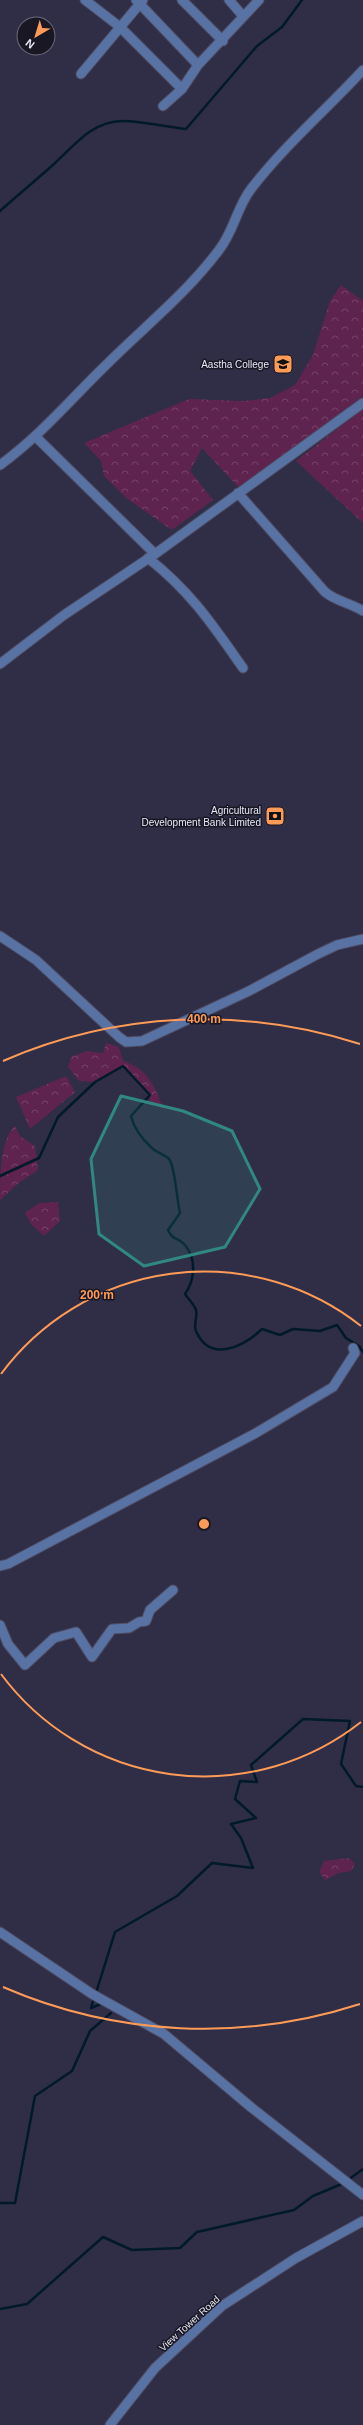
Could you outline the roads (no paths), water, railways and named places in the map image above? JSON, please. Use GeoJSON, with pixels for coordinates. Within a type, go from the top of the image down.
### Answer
{"type":"FeatureCollection","features":[{"type":"Feature","properties":{"kind":"street"},"geometry":{"type":"LineString","coordinates":[[85,0],[120,28],[182,89]]}},
{"type":"Feature","properties":{"kind":"street"},"geometry":{"type":"LineString","coordinates":[[182,0],[223,41]]}},
{"type":"Feature","properties":{"kind":"street"},"geometry":{"type":"LineString","coordinates":[[229,0],[243,16]]}},
{"type":"Feature","properties":{"kind":"street"},"geometry":{"type":"LineString","coordinates":[[163,106],[182,89],[198,65],[223,41],[243,16],[259,0]]}},
{"type":"Feature","properties":{"kind":"street"},"geometry":{"type":"LineString","coordinates":[[81,74],[120,28],[139,1],[198,65]]}},
{"type":"Feature","properties":{"kind":"street"},"geometry":{"type":"LineString","coordinates":[[0,465],[36,436],[105,366],[165,311],[199,276],[229,236],[251,189],[285,150],[363,70]]}},
{"type":"Feature","properties":{"kind":"street"},"geometry":{"type":"LineString","coordinates":[[0,664],[64,615],[152,556],[363,403]]}},
{"type":"Feature","properties":{"kind":"street"},"geometry":{"type":"LineString","coordinates":[[36,436],[175,579],[201,608],[243,668]]}},
{"type":"Feature","properties":{"kind":"street"},"geometry":{"type":"LineString","coordinates":[[238,493],[325,592],[339,602],[350,604],[363,611]]}},
{"type":"Feature","properties":{"kind":"street"},"geometry":{"type":"LineString","coordinates":[[0,936],[36,960],[110,1030],[126,1042],[132,1043],[142,1042],[250,991],[337,945],[363,939]]}},
{"type":"Feature","properties":{"kind":"street"},"geometry":{"type":"LineString","coordinates":[[0,1566],[8,1564],[256,1433],[332,1387],[355,1353],[353,1348]]}},
{"type":"Feature","properties":{"kind":"street"},"geometry":{"type":"LineString","coordinates":[[0,1625],[8,1644],[25,1665],[54,1638],[76,1632],[92,1656],[112,1629],[129,1628],[139,1622],[146,1621],[150,1610],[173,1590]]}},
{"type":"Feature","properties":{"kind":"street"},"geometry":{"type":"LineString","coordinates":[[0,1932],[96,1996],[164,2034],[252,2108],[361,2194]]}},
{"type":"Feature","properties":{"kind":"street","name":"View Tower Road"},"geometry":{"type":"LineString","coordinates":[[110,2425],[155,2368],[222,2306],[296,2258],[363,2221]]}},
{"type":"Feature","properties":{"kind":"waterway"},"geometry":{"type":"LineString","coordinates":[[0,211],[84,136],[101,125],[111,122],[130,121],[186,129],[257,46],[282,27],[302,0]]}},
{"type":"Feature","properties":{"kind":"waterway"},"geometry":{"type":"LineString","coordinates":[[0,1176],[39,1158],[58,1117],[95,1082],[123,1066],[150,1095],[131,1116],[134,1126],[150,1146],[169,1159],[173,1168],[180,1213],[168,1230],[172,1236],[184,1244],[193,1262],[193,1276],[185,1294],[196,1310],[195,1329],[202,1341],[210,1347],[228,1349],[246,1341],[262,1329],[280,1335],[293,1329],[320,1331],[337,1325],[346,1338],[359,1346],[363,1352]]}},
{"type":"Feature","properties":{"kind":"waterway"},"geometry":{"type":"LineString","coordinates":[[96,1993],[115,1932],[177,1896],[212,1863],[253,1868],[241,1838],[231,1824],[256,1818],[235,1799],[240,1781],[257,1782],[251,1765],[303,1719],[350,1721],[341,1764],[356,1786],[363,1787]]}},
{"type":"Feature","properties":{"kind":"waterway"},"geometry":{"type":"LineString","coordinates":[[94,1998],[91,2008],[101,2004]]}},
{"type":"Feature","properties":{"kind":"waterway"},"geometry":{"type":"LineString","coordinates":[[0,2203],[15,2203],[35,2096],[72,2071],[90,2031],[111,2013]]}},
{"type":"Feature","properties":{"kind":"waterway"},"geometry":{"type":"LineString","coordinates":[[348,2180],[363,2169]]}},
{"type":"Feature","properties":{"kind":"waterway"},"geometry":{"type":"LineString","coordinates":[[0,2309],[27,2304],[103,2237],[132,2250],[180,2248],[197,2232],[294,2210],[313,2196],[344,2183]]}},
{"type":"Feature","properties":{"kind":"place","name":"Aastha College"},"geometry":{"type":"Point","coordinates":[283,364]}},
{"type":"Feature","properties":{"kind":"place","name":"Agricultural Development Bank Limited"},"geometry":{"type":"Point","coordinates":[275,816]}}]}
